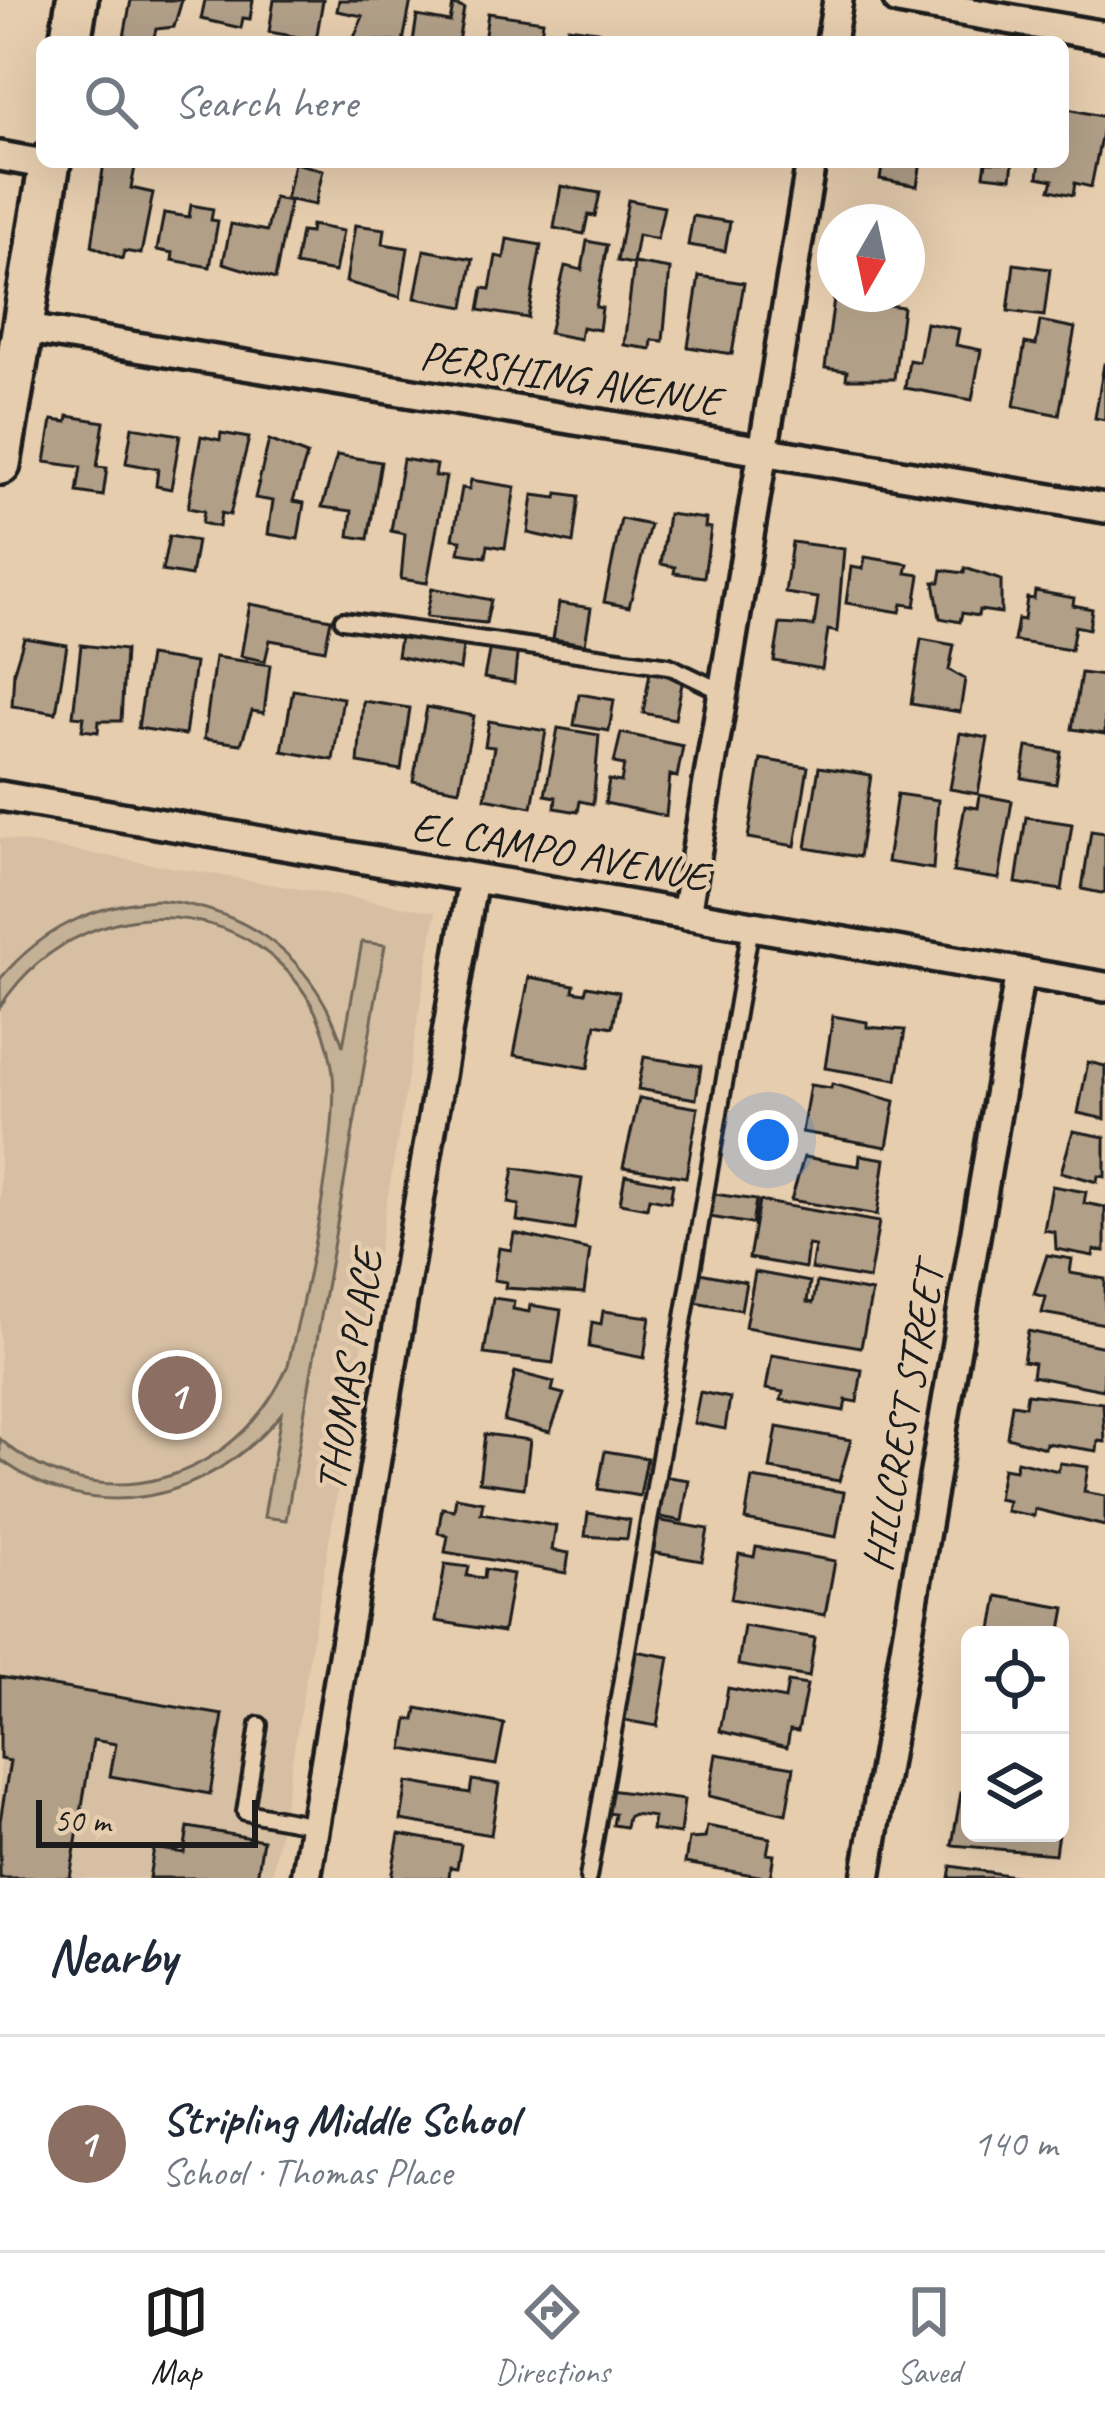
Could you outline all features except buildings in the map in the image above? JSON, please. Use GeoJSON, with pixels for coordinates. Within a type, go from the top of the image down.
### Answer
{"type":"FeatureCollection","features":[{"type":"Feature","properties":{"kind":"street"},"geometry":{"type":"LineString","coordinates":[[71,36],[77,0]]}},
{"type":"Feature","properties":{"kind":"street"},"geometry":{"type":"LineString","coordinates":[[832,36],[838,0]]}},
{"type":"Feature","properties":{"kind":"street"},"geometry":{"type":"LineString","coordinates":[[898,0],[1105,36]]}},
{"type":"Feature","properties":{"kind":"street"},"geometry":{"type":"LineString","coordinates":[[0,156],[36,161]]}},
{"type":"Feature","properties":{"kind":"street"},"geometry":{"type":"LineString","coordinates":[[0,464],[48,168]]}},
{"type":"Feature","properties":{"kind":"street"},"geometry":{"type":"LineString","coordinates":[[686,915],[810,168]]}},
{"type":"Feature","properties":{"kind":"street","name":"PERSHING AVENUE"},"geometry":{"type":"LineString","coordinates":[[22,328],[1105,508]]}},
{"type":"Feature","properties":{"kind":"street","name":"EL CAMPO AVENUE"},"geometry":{"type":"LineString","coordinates":[[0,796],[1105,987]]}},
{"type":"Feature","properties":{"kind":"street","name":"THOMAS PLACE"},"geometry":{"type":"LineString","coordinates":[[307,1878],[473,878]]}},
{"type":"Feature","properties":{"kind":"street","name":"HILLCREST STREET"},"geometry":{"type":"LineString","coordinates":[[866,1878],[1020,972]]}},
{"type":"Feature","properties":{"kind":"lane"},"geometry":{"type":"LineString","coordinates":[[343,620],[669,666],[723,692]]}},
{"type":"Feature","properties":{"kind":"lane"},"geometry":{"type":"LineString","coordinates":[[588,1878],[632,1594],[698,1258],[752,926]]}},
{"type":"Feature","properties":{"kind":"lane"},"geometry":{"type":"LineString","coordinates":[[259,1725],[245,1812],[315,1825]]}},
{"type":"Feature","properties":{"kind":"shaded area"},"geometry":{"type":"Polygon","coordinates":[[[0,838],[436,912],[272,1878],[0,1878],[0,838]]]}},
{"type":"Feature","properties":{"kind":"shaded area"},"geometry":{"type":"Polygon","coordinates":[[[158,900],[222,914],[274,943],[315,987],[343,1046],[362,942],[385,945],[286,1520],[264,1517],[281,1414],[220,1468],[149,1496],[112,1499],[74,1494],[36,1481],[0,1459],[0,1439],[39,1465],[80,1480],[122,1484],[163,1478],[201,1462],[236,1438],[266,1405],[288,1365],[320,1214],[334,1094],[332,1066],[313,1008],[281,965],[238,935],[189,920],[137,919],[85,933],[39,963],[0,1007],[0,979],[51,933],[112,907],[158,900]]]}},
{"type":"Feature","properties":{"kind":"place","name":"Stripling Middle School"},"geometry":{"type":"Point","coordinates":[177,1395]}}]}
